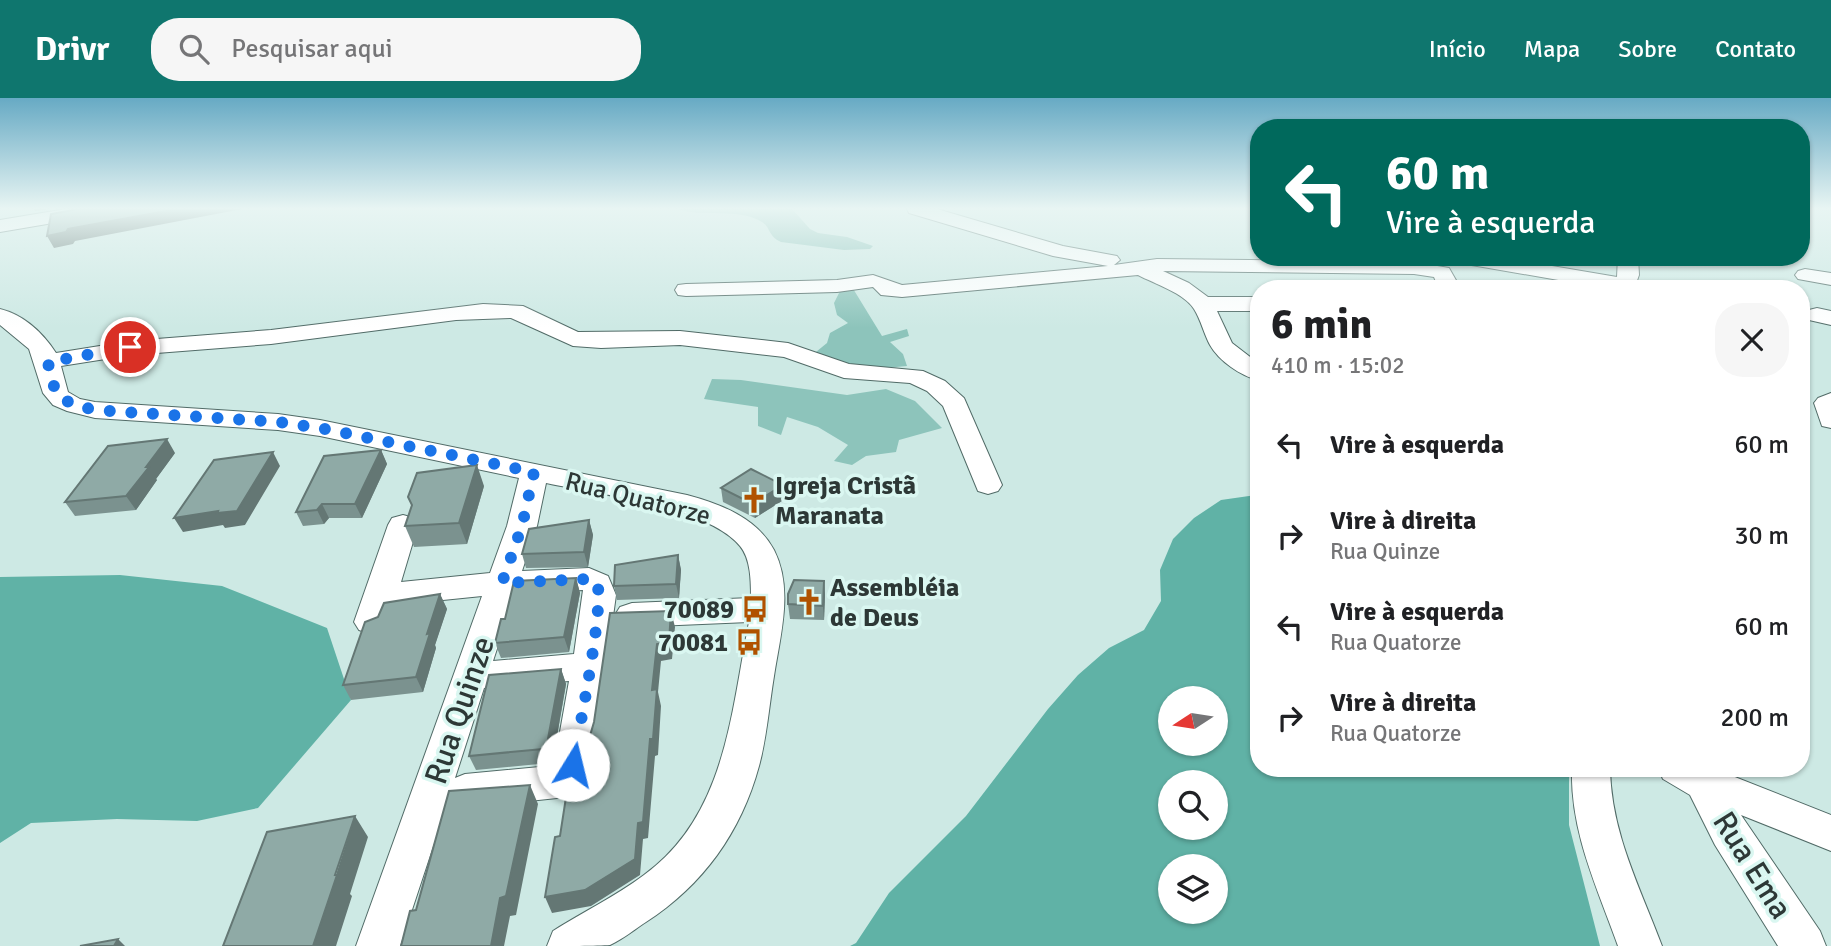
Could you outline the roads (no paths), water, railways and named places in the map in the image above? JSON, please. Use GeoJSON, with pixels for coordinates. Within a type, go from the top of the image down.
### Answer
{"type":"FeatureCollection","features":[{"type":"Feature","properties":{"kind":"street"},"geometry":{"type":"LineString","coordinates":[[1049,249],[1144,268],[1181,288],[1203,304],[1222,346],[1250,368]]}},
{"type":"Feature","properties":{"kind":"street"},"geometry":{"type":"LineString","coordinates":[[686,290],[836,286],[873,281],[889,290],[902,291],[1144,268],[1391,266],[1441,275]]}},
{"type":"Feature","properties":{"kind":"street"},"geometry":{"type":"LineString","coordinates":[[1509,266],[1586,280]]}},
{"type":"Feature","properties":{"kind":"street"},"geometry":{"type":"LineString","coordinates":[[1805,275],[1831,279]]}},
{"type":"Feature","properties":{"kind":"street"},"geometry":{"type":"LineString","coordinates":[[1203,304],[1250,304]]}},
{"type":"Feature","properties":{"kind":"street"},"geometry":{"type":"LineString","coordinates":[[48,362],[99,351],[150,345],[273,337],[483,311],[515,311],[573,339],[601,341],[680,338],[788,350],[844,371],[925,379],[956,403],[988,485]]}},
{"type":"Feature","properties":{"kind":"street","name":"Rua Quatorze"},"geometry":{"type":"LineString","coordinates":[[0,316],[33,338],[48,362],[51,383],[59,398],[71,404],[95,410],[278,422],[320,428],[687,504],[714,513],[737,526],[756,544],[766,562],[768,609],[740,765],[725,805],[702,845],[661,888],[569,946]]}},
{"type":"Feature","properties":{"kind":"street"},"geometry":{"type":"LineString","coordinates":[[1222,346],[1250,347]]}},
{"type":"Feature","properties":{"kind":"street"},"geometry":{"type":"LineString","coordinates":[[1831,401],[1827,403],[1831,420]]}},
{"type":"Feature","properties":{"kind":"street","name":"Rua Quinze"},"geometry":{"type":"LineString","coordinates":[[378,946],[522,526],[534,472]]}},
{"type":"Feature","properties":{"kind":"street"},"geometry":{"type":"LineString","coordinates":[[403,525],[376,609],[502,583],[589,579],[597,583],[600,589],[598,616],[573,765],[564,778],[557,782],[430,794]]}},
{"type":"Feature","properties":{"kind":"street"},"geometry":{"type":"LineString","coordinates":[[598,616],[768,609]]}},
{"type":"Feature","properties":{"kind":"street"},"geometry":{"type":"LineString","coordinates":[[471,676],[589,666]]}},
{"type":"Feature","properties":{"kind":"street"},"geometry":{"type":"LineString","coordinates":[[1592,777],[1594,817],[1613,881],[1643,944]]}},
{"type":"Feature","properties":{"kind":"street","name":"Rua Ema"},"geometry":{"type":"LineString","coordinates":[[1691,777],[1804,946]]}},
{"type":"Feature","properties":{"kind":"street","name":"Rua Ema"},"geometry":{"type":"LineString","coordinates":[[1692,777],[1831,833]]}},
{"type":"Feature","properties":{"kind":"place","name":"Igreja Cristã Maranata"},"geometry":{"type":"Point","coordinates":[754,500]}},
{"type":"Feature","properties":{"kind":"place","name":"Assembléia de Deus"},"geometry":{"type":"Point","coordinates":[809,602]}},
{"type":"Feature","properties":{"kind":"place","name":"70089"},"geometry":{"type":"Point","coordinates":[755,609]}},
{"type":"Feature","properties":{"kind":"place","name":"70081"},"geometry":{"type":"Point","coordinates":[749,642]}}]}
